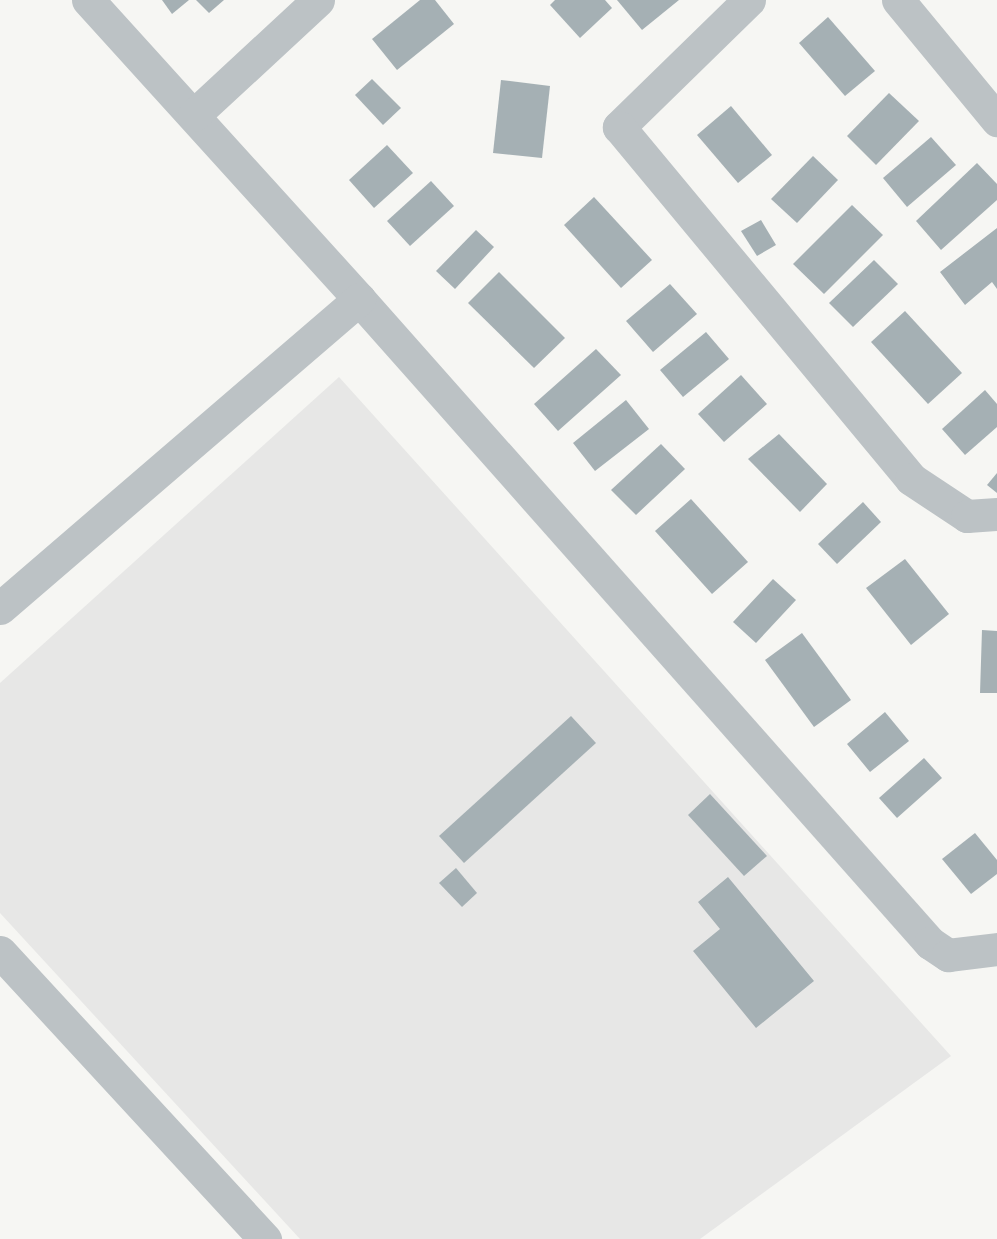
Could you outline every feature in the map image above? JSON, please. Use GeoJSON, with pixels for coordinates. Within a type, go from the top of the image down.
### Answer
{"type":"FeatureCollection","features":[{"type":"Feature","properties":{"kind":"street"},"geometry":{"type":"LineString","coordinates":[[88,0],[359,299],[930,943],[948,955],[997,949]]}},
{"type":"Feature","properties":{"kind":"street"},"geometry":{"type":"LineString","coordinates":[[194,116],[318,0]]}},
{"type":"Feature","properties":{"kind":"street"},"geometry":{"type":"LineString","coordinates":[[749,0],[619,126],[911,479],[967,516],[997,514]]}},
{"type":"Feature","properties":{"kind":"street"},"geometry":{"type":"LineString","coordinates":[[898,0],[997,120]]}},
{"type":"Feature","properties":{"kind":"street"},"geometry":{"type":"LineString","coordinates":[[0,608],[359,299]]}},
{"type":"Feature","properties":{"kind":"street"},"geometry":{"type":"LineString","coordinates":[[0,952],[265,1239]]}},
{"type":"Feature","properties":{"kind":"shaded area"},"geometry":{"type":"Polygon","coordinates":[[[339,377],[951,1056],[700,1239],[300,1239],[0,913],[0,683],[339,377]]]}},
{"type":"Feature","properties":{"kind":"building"},"geometry":{"type":"Polygon","coordinates":[[[162,0],[189,0],[172,14],[162,0]]]}},
{"type":"Feature","properties":{"kind":"building"},"geometry":{"type":"Polygon","coordinates":[[[196,0],[224,0],[209,13],[196,0]]]}},
{"type":"Feature","properties":{"kind":"building"},"geometry":{"type":"Polygon","coordinates":[[[420,0],[435,0],[454,24],[397,70],[372,39],[420,0]]]}},
{"type":"Feature","properties":{"kind":"building"},"geometry":{"type":"Polygon","coordinates":[[[555,0],[605,0],[612,8],[580,38],[550,5],[555,0]]]}},
{"type":"Feature","properties":{"kind":"building"},"geometry":{"type":"Polygon","coordinates":[[[617,0],[679,0],[642,30],[617,0]]]}},
{"type":"Feature","properties":{"kind":"building"},"geometry":{"type":"Polygon","coordinates":[[[828,17],[875,71],[845,96],[799,43],[828,17]]]}},
{"type":"Feature","properties":{"kind":"building"},"geometry":{"type":"Polygon","coordinates":[[[372,79],[401,108],[383,125],[355,95],[372,79]]]}},
{"type":"Feature","properties":{"kind":"building"},"geometry":{"type":"Polygon","coordinates":[[[501,80],[550,86],[542,158],[493,153],[501,80]]]}},
{"type":"Feature","properties":{"kind":"building"},"geometry":{"type":"Polygon","coordinates":[[[889,93],[919,121],[876,165],[847,136],[889,93]]]}},
{"type":"Feature","properties":{"kind":"building"},"geometry":{"type":"Polygon","coordinates":[[[731,106],[772,155],[738,183],[697,135],[731,106]]]}},
{"type":"Feature","properties":{"kind":"building"},"geometry":{"type":"Polygon","coordinates":[[[931,137],[956,165],[907,207],[883,178],[931,137]]]}},
{"type":"Feature","properties":{"kind":"building"},"geometry":{"type":"Polygon","coordinates":[[[387,145],[413,173],[374,208],[349,180],[387,145]]]}},
{"type":"Feature","properties":{"kind":"building"},"geometry":{"type":"Polygon","coordinates":[[[813,156],[838,180],[797,223],[771,199],[813,156]]]}},
{"type":"Feature","properties":{"kind":"building"},"geometry":{"type":"Polygon","coordinates":[[[977,163],[997,184],[997,200],[941,250],[916,221],[977,163]]]}},
{"type":"Feature","properties":{"kind":"building"},"geometry":{"type":"Polygon","coordinates":[[[431,181],[454,206],[410,246],[387,221],[431,181]]]}},
{"type":"Feature","properties":{"kind":"building"},"geometry":{"type":"Polygon","coordinates":[[[594,197],[652,260],[621,288],[564,225],[594,197]]]}},
{"type":"Feature","properties":{"kind":"building"},"geometry":{"type":"Polygon","coordinates":[[[852,205],[883,235],[824,294],[793,264],[852,205]]]}},
{"type":"Feature","properties":{"kind":"building"},"geometry":{"type":"Polygon","coordinates":[[[761,220],[776,245],[757,256],[741,231],[761,220]]]}},
{"type":"Feature","properties":{"kind":"building"},"geometry":{"type":"Polygon","coordinates":[[[997,228],[997,289],[992,282],[965,305],[940,272],[997,228]]]}},
{"type":"Feature","properties":{"kind":"building"},"geometry":{"type":"Polygon","coordinates":[[[476,230],[494,247],[455,289],[436,271],[476,230]]]}},
{"type":"Feature","properties":{"kind":"building"},"geometry":{"type":"Polygon","coordinates":[[[874,260],[898,284],[853,327],[829,303],[874,260]]]}},
{"type":"Feature","properties":{"kind":"building"},"geometry":{"type":"Polygon","coordinates":[[[499,272],[565,338],[534,368],[468,303],[499,272]]]}},
{"type":"Feature","properties":{"kind":"building"},"geometry":{"type":"Polygon","coordinates":[[[670,284],[697,314],[653,352],[626,321],[670,284]]]}},
{"type":"Feature","properties":{"kind":"building"},"geometry":{"type":"Polygon","coordinates":[[[905,311],[962,373],[928,404],[871,342],[905,311]]]}},
{"type":"Feature","properties":{"kind":"building"},"geometry":{"type":"Polygon","coordinates":[[[706,332],[729,359],[683,397],[660,370],[706,332]]]}},
{"type":"Feature","properties":{"kind":"building"},"geometry":{"type":"Polygon","coordinates":[[[596,349],[621,375],[558,431],[534,404],[596,349]]]}},
{"type":"Feature","properties":{"kind":"building"},"geometry":{"type":"Polygon","coordinates":[[[741,375],[767,404],[724,442],[698,414],[741,375]]]}},
{"type":"Feature","properties":{"kind":"building"},"geometry":{"type":"Polygon","coordinates":[[[985,390],[997,404],[997,427],[965,455],[942,429],[985,390]]]}},
{"type":"Feature","properties":{"kind":"building"},"geometry":{"type":"Polygon","coordinates":[[[626,400],[649,429],[595,471],[573,443],[626,400]]]}},
{"type":"Feature","properties":{"kind":"building"},"geometry":{"type":"Polygon","coordinates":[[[779,434],[827,484],[800,512],[748,459],[779,434]]]}},
{"type":"Feature","properties":{"kind":"building"},"geometry":{"type":"Polygon","coordinates":[[[661,444],[685,469],[636,515],[611,490],[661,444]]]}},
{"type":"Feature","properties":{"kind":"building"},"geometry":{"type":"Polygon","coordinates":[[[997,473],[997,493],[987,485],[997,473]]]}},
{"type":"Feature","properties":{"kind":"building"},"geometry":{"type":"Polygon","coordinates":[[[691,499],[748,562],[712,594],[655,531],[691,499]]]}},
{"type":"Feature","properties":{"kind":"building"},"geometry":{"type":"Polygon","coordinates":[[[863,502],[881,522],[837,564],[818,544],[863,502]]]}},
{"type":"Feature","properties":{"kind":"building"},"geometry":{"type":"Polygon","coordinates":[[[905,559],[949,614],[911,645],[866,588],[905,559]]]}},
{"type":"Feature","properties":{"kind":"building"},"geometry":{"type":"Polygon","coordinates":[[[773,579],[796,600],[756,643],[733,622],[773,579]]]}},
{"type":"Feature","properties":{"kind":"building"},"geometry":{"type":"Polygon","coordinates":[[[982,630],[997,631],[997,693],[980,693],[982,630]]]}},
{"type":"Feature","properties":{"kind":"building"},"geometry":{"type":"Polygon","coordinates":[[[802,633],[851,700],[814,727],[765,660],[802,633]]]}},
{"type":"Feature","properties":{"kind":"building"},"geometry":{"type":"Polygon","coordinates":[[[885,712],[909,741],[870,772],[847,744],[885,712]]]}},
{"type":"Feature","properties":{"kind":"building"},"geometry":{"type":"Polygon","coordinates":[[[571,716],[596,743],[464,863],[439,836],[571,716]]]}},
{"type":"Feature","properties":{"kind":"building"},"geometry":{"type":"Polygon","coordinates":[[[924,758],[942,778],[897,818],[879,798],[924,758]]]}},
{"type":"Feature","properties":{"kind":"building"},"geometry":{"type":"Polygon","coordinates":[[[710,794],[767,856],[744,876],[688,815],[710,794]]]}},
{"type":"Feature","properties":{"kind":"building"},"geometry":{"type":"Polygon","coordinates":[[[975,833],[997,860],[997,874],[971,894],[942,859],[975,833]]]}},
{"type":"Feature","properties":{"kind":"building"},"geometry":{"type":"Polygon","coordinates":[[[456,868],[477,893],[462,907],[439,883],[456,868]]]}},
{"type":"Feature","properties":{"kind":"building"},"geometry":{"type":"Polygon","coordinates":[[[728,877],[814,981],[756,1028],[693,951],[720,929],[698,902],[728,877]]]}}]}
